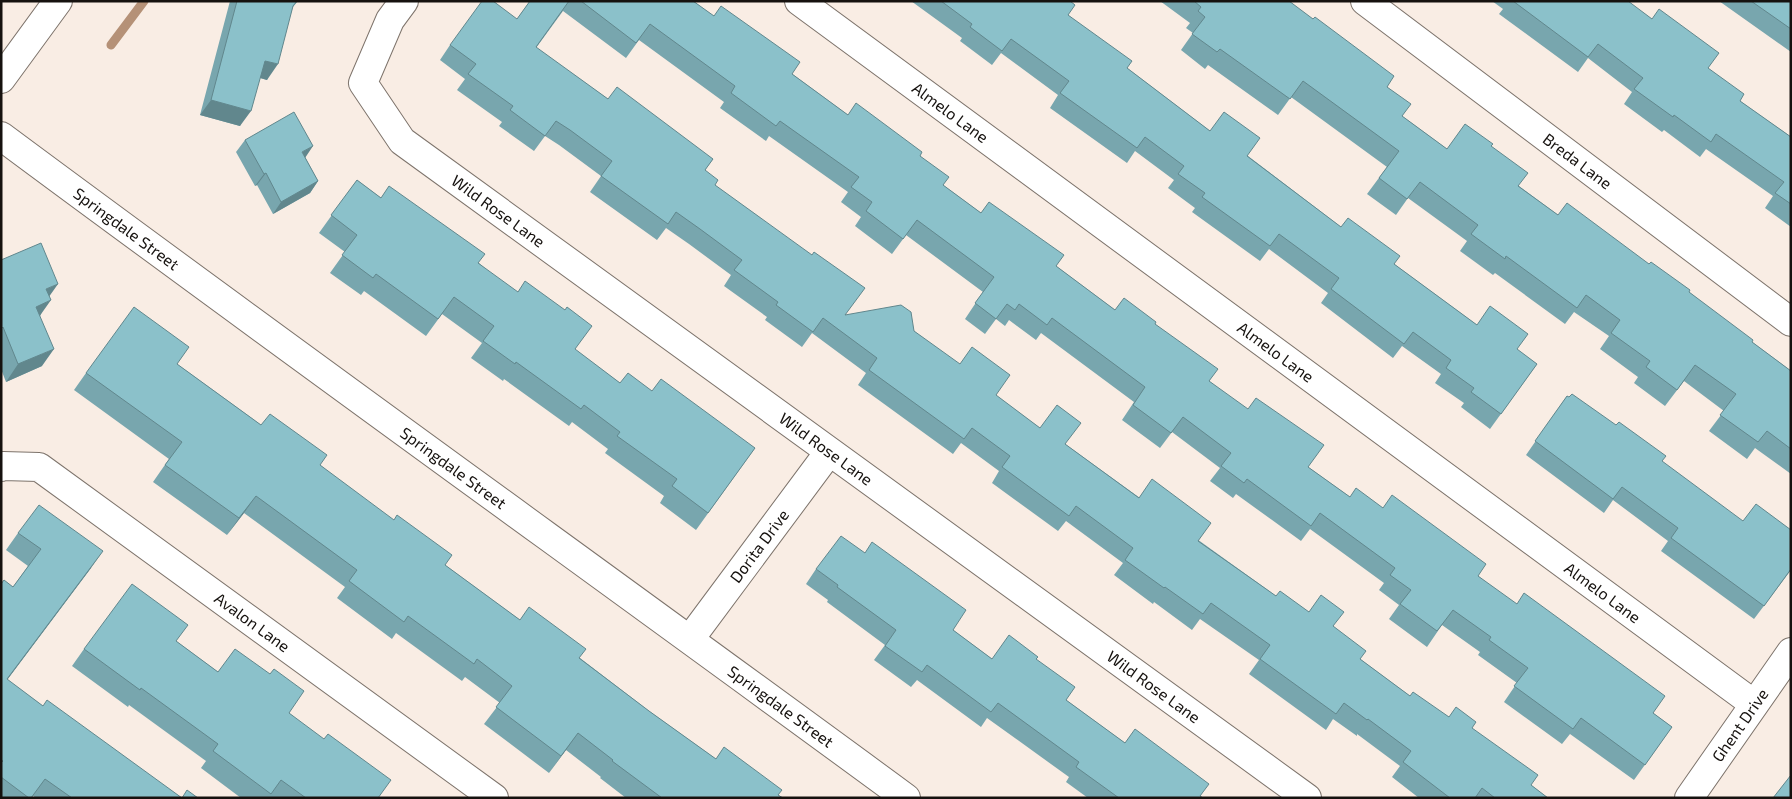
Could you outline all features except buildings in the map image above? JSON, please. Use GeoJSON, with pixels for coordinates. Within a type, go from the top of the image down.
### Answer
{"type":"FeatureCollection","features":[{"type":"Feature","properties":{"kind":"street"},"geometry":{"type":"LineString","coordinates":[[1,79],[58,1]]}},
{"type":"Feature","properties":{"kind":"street","name":"Wild Rose Lane"},"geometry":{"type":"LineString","coordinates":[[404,1],[390,20],[363,83],[402,141],[1307,798]]}},
{"type":"Feature","properties":{"kind":"street","name":"Almelo Lane"},"geometry":{"type":"LineString","coordinates":[[799,1],[1754,704]]}},
{"type":"Feature","properties":{"kind":"street","name":"Breda Lane"},"geometry":{"type":"LineString","coordinates":[[1365,1],[1791,322]]}},
{"type":"Feature","properties":{"kind":"street","name":"Springdale Street"},"geometry":{"type":"LineString","coordinates":[[1,136],[214,294],[906,798]]}},
{"type":"Feature","properties":{"kind":"street","name":"Dorita Drive"},"geometry":{"type":"LineString","coordinates":[[690,639],[829,452]]}},
{"type":"Feature","properties":{"kind":"street","name":"Avalon Lane"},"geometry":{"type":"LineString","coordinates":[[2,467],[38,467],[494,798]]}},
{"type":"Feature","properties":{"kind":"street","name":"Ghent Drive"},"geometry":{"type":"LineString","coordinates":[[1689,798],[1791,652]]}},
{"type":"Feature","properties":{"kind":"waterway"},"geometry":{"type":"LineString","coordinates":[[111,45],[144,1]]}}]}
